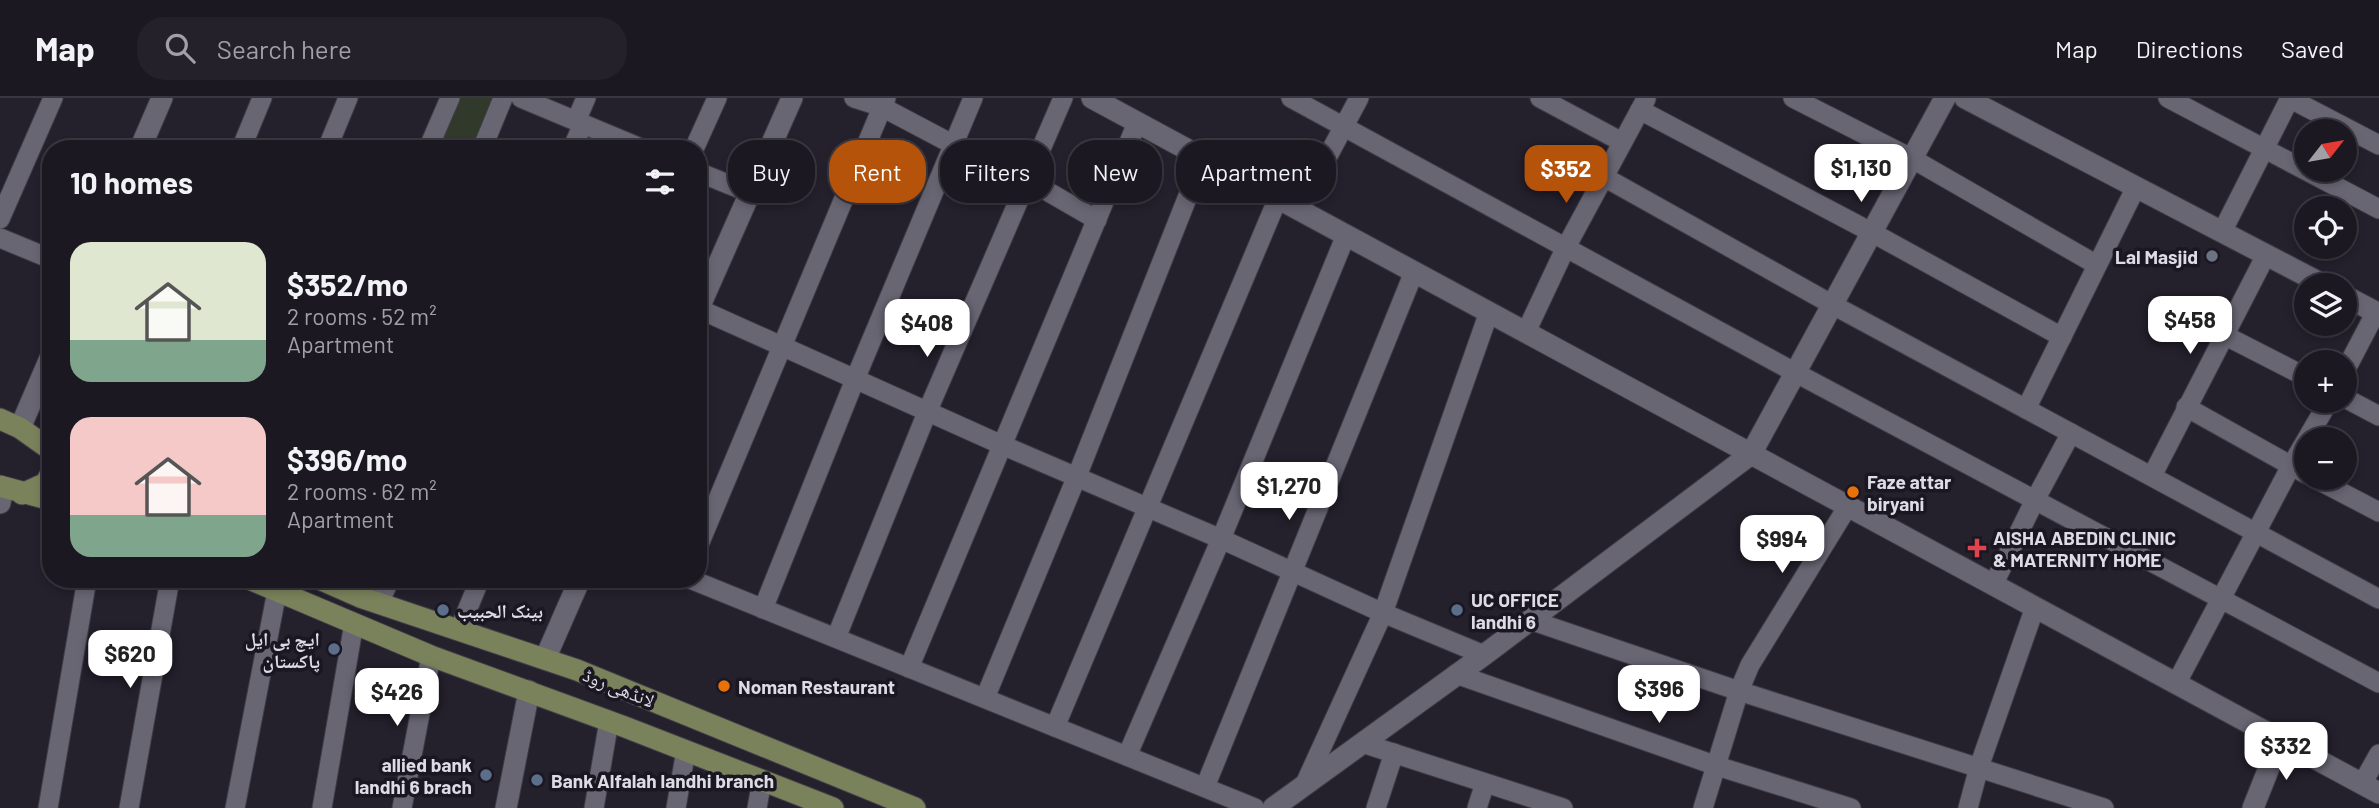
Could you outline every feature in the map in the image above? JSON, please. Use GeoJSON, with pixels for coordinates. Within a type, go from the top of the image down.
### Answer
{"type":"FeatureCollection","features":[{"type":"Feature","properties":{"kind":"main road"},"geometry":{"type":"LineString","coordinates":[[0,419],[20,428],[42,443]]}},
{"type":"Feature","properties":{"kind":"main road"},"geometry":{"type":"LineString","coordinates":[[5,492],[42,484]]}},
{"type":"Feature","properties":{"kind":"main road"},"geometry":{"type":"LineString","coordinates":[[5,492],[42,498]]}},
{"type":"Feature","properties":{"kind":"main road","name":"لانڈھی روڈ"},"geometry":{"type":"LineString","coordinates":[[269,588],[431,656],[686,750],[833,808]]}},
{"type":"Feature","properties":{"kind":"main road","name":"لانڈھی روڈ"},"geometry":{"type":"LineString","coordinates":[[342,588],[577,670],[915,808]]}},
{"type":"Feature","properties":{"kind":"main road"},"geometry":{"type":"LineString","coordinates":[[519,650],[520,688]]}},
{"type":"Feature","properties":{"kind":"main road"},"geometry":{"type":"LineString","coordinates":[[565,705],[577,670]]}},
{"type":"Feature","properties":{"kind":"street"},"geometry":{"type":"LineString","coordinates":[[0,219],[53,98]]}},
{"type":"Feature","properties":{"kind":"street"},"geometry":{"type":"LineString","coordinates":[[144,140],[162,98]]}},
{"type":"Feature","properties":{"kind":"street"},"geometry":{"type":"LineString","coordinates":[[246,140],[262,98]]}},
{"type":"Feature","properties":{"kind":"street"},"geometry":{"type":"LineString","coordinates":[[331,140],[348,98]]}},
{"type":"Feature","properties":{"kind":"street"},"geometry":{"type":"LineString","coordinates":[[432,140],[450,98]]}},
{"type":"Feature","properties":{"kind":"street"},"geometry":{"type":"LineString","coordinates":[[486,140],[503,98]]}},
{"type":"Feature","properties":{"kind":"street"},"geometry":{"type":"LineString","coordinates":[[521,98],[622,140]]}},
{"type":"Feature","properties":{"kind":"street"},"geometry":{"type":"LineString","coordinates":[[574,140],[586,98]]}},
{"type":"Feature","properties":{"kind":"street"},"geometry":{"type":"LineString","coordinates":[[698,140],[717,98]]}},
{"type":"Feature","properties":{"kind":"street"},"geometry":{"type":"LineString","coordinates":[[773,140],[792,98]]}},
{"type":"Feature","properties":{"kind":"street"},"geometry":{"type":"LineString","coordinates":[[854,98],[884,102],[946,140]]}},
{"type":"Feature","properties":{"kind":"street"},"geometry":{"type":"LineString","coordinates":[[956,140],[973,98]]}},
{"type":"Feature","properties":{"kind":"street"},"geometry":{"type":"LineString","coordinates":[[1044,140],[1063,98]]}},
{"type":"Feature","properties":{"kind":"street"},"geometry":{"type":"LineString","coordinates":[[1092,98],[1176,143]]}},
{"type":"Feature","properties":{"kind":"street"},"geometry":{"type":"LineString","coordinates":[[1291,98],[1565,249],[2379,684]]}},
{"type":"Feature","properties":{"kind":"street"},"geometry":{"type":"LineString","coordinates":[[1299,210],[1359,98]]}},
{"type":"Feature","properties":{"kind":"street"},"geometry":{"type":"LineString","coordinates":[[1540,98],[1622,142]]}},
{"type":"Feature","properties":{"kind":"street"},"geometry":{"type":"LineString","coordinates":[[1793,98],[1911,158],[2097,265]]}},
{"type":"Feature","properties":{"kind":"street"},"geometry":{"type":"LineString","coordinates":[[1273,808],[1484,655],[1751,454],[1945,98]]}},
{"type":"Feature","properties":{"kind":"street"},"geometry":{"type":"LineString","coordinates":[[1965,98],[2301,273]]}},
{"type":"Feature","properties":{"kind":"street"},"geometry":{"type":"LineString","coordinates":[[2168,98],[2379,209]]}},
{"type":"Feature","properties":{"kind":"street"},"geometry":{"type":"LineString","coordinates":[[2222,232],[2290,98],[2379,145]]}},
{"type":"Feature","properties":{"kind":"street"},"geometry":{"type":"LineString","coordinates":[[707,526],[884,102]]}},
{"type":"Feature","properties":{"kind":"street"},"geometry":{"type":"LineString","coordinates":[[1526,332],[1565,249],[1643,104],[2062,337]]}},
{"type":"Feature","properties":{"kind":"street"},"geometry":{"type":"LineString","coordinates":[[909,668],[1138,122]]}},
{"type":"Feature","properties":{"kind":"street"},"geometry":{"type":"LineString","coordinates":[[707,176],[728,184]]}},
{"type":"Feature","properties":{"kind":"street"},"geometry":{"type":"LineString","coordinates":[[1604,177],[1833,305],[2379,598]]}},
{"type":"Feature","properties":{"kind":"street"},"geometry":{"type":"LineString","coordinates":[[763,609],[856,377],[940,178]]}},
{"type":"Feature","properties":{"kind":"street"},"geometry":{"type":"LineString","coordinates":[[2026,409],[2136,187]]}},
{"type":"Feature","properties":{"kind":"street"},"geometry":{"type":"LineString","coordinates":[[1054,195],[1097,220]]}},
{"type":"Feature","properties":{"kind":"street"},"geometry":{"type":"LineString","coordinates":[[707,291],[746,203]]}},
{"type":"Feature","properties":{"kind":"street"},"geometry":{"type":"LineString","coordinates":[[836,638],[1016,203]]}},
{"type":"Feature","properties":{"kind":"street"},"geometry":{"type":"LineString","coordinates":[[985,698],[1185,203]]}},
{"type":"Feature","properties":{"kind":"street"},"geometry":{"type":"LineString","coordinates":[[1055,727],[1276,203]]}},
{"type":"Feature","properties":{"kind":"street"},"geometry":{"type":"LineString","coordinates":[[1287,203],[2371,789],[2379,754]]}},
{"type":"Feature","properties":{"kind":"street"},"geometry":{"type":"LineString","coordinates":[[1127,756],[1222,539],[1346,235]]}},
{"type":"Feature","properties":{"kind":"street"},"geometry":{"type":"LineString","coordinates":[[0,238],[42,256]]}},
{"type":"Feature","properties":{"kind":"street"},"geometry":{"type":"LineString","coordinates":[[2152,476],[2266,255]]}},
{"type":"Feature","properties":{"kind":"street"},"geometry":{"type":"LineString","coordinates":[[1205,787],[1414,272]]}},
{"type":"Feature","properties":{"kind":"street"},"geometry":{"type":"LineString","coordinates":[[2357,302],[2378,313],[2357,350]]}},
{"type":"Feature","properties":{"kind":"street"},"geometry":{"type":"LineString","coordinates":[[707,312],[1148,509],[1222,539],[1383,613],[1484,655]]}},
{"type":"Feature","properties":{"kind":"street"},"geometry":{"type":"LineString","coordinates":[[1304,786],[1383,613],[1489,312]]}},
{"type":"Feature","properties":{"kind":"street"},"geometry":{"type":"LineString","coordinates":[[2224,335],[2294,371]]}},
{"type":"Feature","properties":{"kind":"street"},"geometry":{"type":"LineString","coordinates":[[20,428],[42,377]]}},
{"type":"Feature","properties":{"kind":"street"},"geometry":{"type":"LineString","coordinates":[[2357,404],[2379,416]]}},
{"type":"Feature","properties":{"kind":"street"},"geometry":{"type":"LineString","coordinates":[[2186,407],[2294,467]]}},
{"type":"Feature","properties":{"kind":"street"},"geometry":{"type":"LineString","coordinates":[[1993,585],[2071,433]]}},
{"type":"Feature","properties":{"kind":"street"},"geometry":{"type":"LineString","coordinates":[[2176,684],[2256,533],[2294,477]]}},
{"type":"Feature","properties":{"kind":"street"},"geometry":{"type":"LineString","coordinates":[[2337,490],[2379,512]]}},
{"type":"Feature","properties":{"kind":"street"},"geometry":{"type":"LineString","coordinates":[[1703,808],[1739,691],[1750,665],[1847,506]]}},
{"type":"Feature","properties":{"kind":"street"},"geometry":{"type":"LineString","coordinates":[[707,586],[1255,808]]}},
{"type":"Feature","properties":{"kind":"street"},"geometry":{"type":"LineString","coordinates":[[48,808],[85,588]]}},
{"type":"Feature","properties":{"kind":"street"},"geometry":{"type":"LineString","coordinates":[[129,808],[168,588]]}},
{"type":"Feature","properties":{"kind":"street"},"geometry":{"type":"LineString","coordinates":[[379,603],[386,588]]}},
{"type":"Feature","properties":{"kind":"street"},"geometry":{"type":"LineString","coordinates":[[459,630],[476,588]]}},
{"type":"Feature","properties":{"kind":"street"},"geometry":{"type":"LineString","coordinates":[[545,659],[576,588]]}},
{"type":"Feature","properties":{"kind":"street"},"geometry":{"type":"LineString","coordinates":[[235,808],[276,591]]}},
{"type":"Feature","properties":{"kind":"street"},"geometry":{"type":"LineString","coordinates":[[1968,808],[1979,767],[2035,607]]}},
{"type":"Feature","properties":{"kind":"street"},"geometry":{"type":"LineString","coordinates":[[1530,620],[1739,691],[2104,808]]}},
{"type":"Feature","properties":{"kind":"street"},"geometry":{"type":"LineString","coordinates":[[322,808],[354,623]]}},
{"type":"Feature","properties":{"kind":"street"},"geometry":{"type":"LineString","coordinates":[[402,808],[431,656]]}},
{"type":"Feature","properties":{"kind":"street"},"geometry":{"type":"LineString","coordinates":[[1456,674],[1717,766],[1851,808]]}},
{"type":"Feature","properties":{"kind":"street"},"geometry":{"type":"LineString","coordinates":[[506,808],[520,688]]}},
{"type":"Feature","properties":{"kind":"street"},"geometry":{"type":"LineString","coordinates":[[594,808],[609,721]]}},
{"type":"Feature","properties":{"kind":"street"},"geometry":{"type":"LineString","coordinates":[[2253,808],[2280,740]]}},
{"type":"Feature","properties":{"kind":"street"},"geometry":{"type":"LineString","coordinates":[[1362,743],[1563,808]]}},
{"type":"Feature","properties":{"kind":"street"},"geometry":{"type":"LineString","coordinates":[[676,808],[686,750]]}},
{"type":"Feature","properties":{"kind":"street"},"geometry":{"type":"LineString","coordinates":[[1376,808],[1394,753]]}},
{"type":"Feature","properties":{"kind":"street"},"geometry":{"type":"LineString","coordinates":[[757,808],[762,780]]}},
{"type":"Feature","properties":{"kind":"street"},"geometry":{"type":"LineString","coordinates":[[1476,808],[1485,783]]}},
{"type":"Feature","properties":{"kind":"green space"},"geometry":{"type":"Polygon","coordinates":[[[450,98],[503,98],[486,140],[432,140],[450,98]]]}},
{"type":"Feature","properties":{"kind":"place","name":"Lal Masjid"},"geometry":{"type":"Point","coordinates":[2212,256]}},
{"type":"Feature","properties":{"kind":"place","name":"Faze attar biryani"},"geometry":{"type":"Point","coordinates":[1853,492]}},
{"type":"Feature","properties":{"kind":"place","name":"AISHA ABEDIN CLINIC & MATERNITY HOME"},"geometry":{"type":"Point","coordinates":[1977,548]}},
{"type":"Feature","properties":{"kind":"place","name":"بينک الحبيب"},"geometry":{"type":"Point","coordinates":[443,610]}},
{"type":"Feature","properties":{"kind":"place","name":"UC OFFICE landhi 6"},"geometry":{"type":"Point","coordinates":[1457,610]}},
{"type":"Feature","properties":{"kind":"place","name":"ایچ بی ایل پاکستان"},"geometry":{"type":"Point","coordinates":[334,649]}},
{"type":"Feature","properties":{"kind":"place","name":"Noman Restaurant"},"geometry":{"type":"Point","coordinates":[724,686]}},
{"type":"Feature","properties":{"kind":"place","name":"allied bank landhi 6 brach"},"geometry":{"type":"Point","coordinates":[486,775]}},
{"type":"Feature","properties":{"kind":"place","name":"Bank Alfalah landhi branch"},"geometry":{"type":"Point","coordinates":[537,780]}}]}
